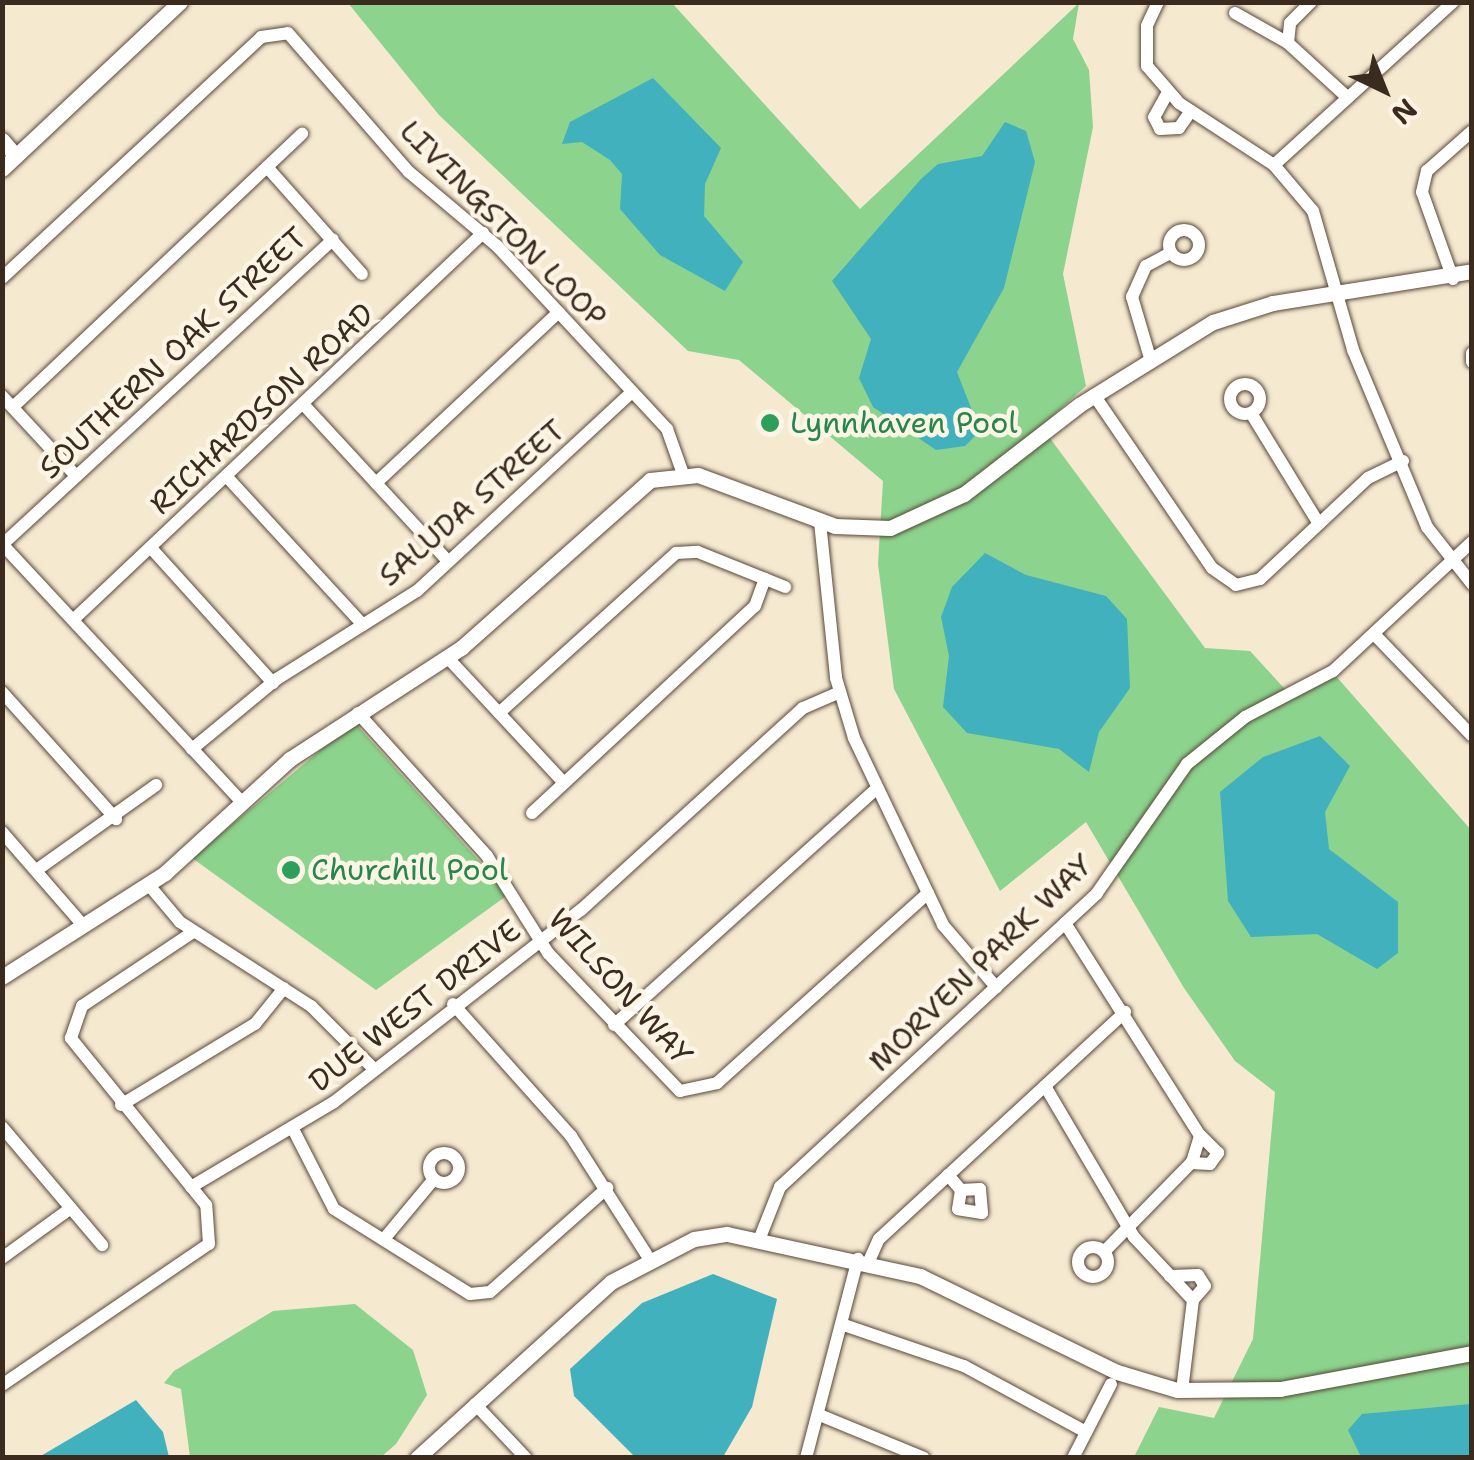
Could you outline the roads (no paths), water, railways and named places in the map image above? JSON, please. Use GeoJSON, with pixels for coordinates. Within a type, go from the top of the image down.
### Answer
{"type":"FeatureCollection","features":[{"type":"Feature","properties":{"kind":"street"},"geometry":{"type":"LineString","coordinates":[[2,169],[180,2]]}},
{"type":"Feature","properties":{"kind":"street"},"geometry":{"type":"LineString","coordinates":[[1158,2],[1144,47],[1167,94],[1274,165],[1312,212],[1403,461],[1450,562],[1472,584]]}},
{"type":"Feature","properties":{"kind":"street"},"geometry":{"type":"LineString","coordinates":[[1288,44],[1290,23],[1310,2]]}},
{"type":"Feature","properties":{"kind":"street"},"geometry":{"type":"LineString","coordinates":[[1274,165],[1453,2]]}},
{"type":"Feature","properties":{"kind":"street"},"geometry":{"type":"LineString","coordinates":[[1235,13],[1288,44],[1348,98]]}},
{"type":"Feature","properties":{"kind":"street","name":"LIVINGSTON LOOP"},"geometry":{"type":"LineString","coordinates":[[2,278],[261,37],[280,32],[301,40],[408,172],[483,233],[632,392],[678,444],[682,474]]}},
{"type":"Feature","properties":{"kind":"street"},"geometry":{"type":"LineString","coordinates":[[1167,94],[1154,118],[1160,129],[1179,128],[1191,111]]}},
{"type":"Feature","properties":{"kind":"street"},"geometry":{"type":"LineString","coordinates":[[1453,278],[1422,192],[1428,172],[1472,131]]}},
{"type":"Feature","properties":{"kind":"street"},"geometry":{"type":"LineString","coordinates":[[13,408],[302,134]]}},
{"type":"Feature","properties":{"kind":"street"},"geometry":{"type":"LineString","coordinates":[[2,140],[16,156]]}},
{"type":"Feature","properties":{"kind":"street"},"geometry":{"type":"LineString","coordinates":[[267,167],[362,274]]}},
{"type":"Feature","properties":{"kind":"street","name":"RICHARDSON ROAD"},"geometry":{"type":"LineString","coordinates":[[74,620],[483,233]]}},
{"type":"Feature","properties":{"kind":"street","name":"SOUTHERN OAK STREET"},"geometry":{"type":"LineString","coordinates":[[3,544],[332,239]]}},
{"type":"Feature","properties":{"kind":"street"},"geometry":{"type":"LineString","coordinates":[[1150,358],[1132,297],[1146,266],[1170,252]]}},
{"type":"Feature","properties":{"kind":"street"},"geometry":{"type":"LineString","coordinates":[[2,976],[148,884],[242,802],[358,714],[447,657],[626,495],[682,474],[820,522],[859,530],[917,520],[1008,464],[1094,395],[1150,358],[1233,315],[1472,272]]}},
{"type":"Feature","properties":{"kind":"street"},"geometry":{"type":"LineString","coordinates":[[376,483],[559,312]]}},
{"type":"Feature","properties":{"kind":"street"},"geometry":{"type":"LineString","coordinates":[[1472,352],[1472,362]]}},
{"type":"Feature","properties":{"kind":"street","name":"SALUDA STREET"},"geometry":{"type":"LineString","coordinates":[[192,749],[272,682],[363,625],[448,561],[632,392]]}},
{"type":"Feature","properties":{"kind":"street"},"geometry":{"type":"LineString","coordinates":[[1094,395],[1229,583],[1260,579],[1368,478],[1403,461]]}},
{"type":"Feature","properties":{"kind":"street"},"geometry":{"type":"LineString","coordinates":[[2,396],[76,476]]}},
{"type":"Feature","properties":{"kind":"street"},"geometry":{"type":"LineString","coordinates":[[303,404],[448,561]]}},
{"type":"Feature","properties":{"kind":"street"},"geometry":{"type":"LineString","coordinates":[[1251,413],[1319,524]]}},
{"type":"Feature","properties":{"kind":"street"},"geometry":{"type":"LineString","coordinates":[[227,477],[363,625]]}},
{"type":"Feature","properties":{"kind":"street"},"geometry":{"type":"LineString","coordinates":[[820,522],[840,692],[877,788],[949,936],[996,987]]}},
{"type":"Feature","properties":{"kind":"street","name":"MORVEN PARK WAY"},"geometry":{"type":"LineString","coordinates":[[760,1235],[780,1187],[1111,877],[1188,764],[1374,634],[1472,542]]}},
{"type":"Feature","properties":{"kind":"street"},"geometry":{"type":"LineString","coordinates":[[3,544],[242,802]]}},
{"type":"Feature","properties":{"kind":"street"},"geometry":{"type":"LineString","coordinates":[[150,548],[272,682]]}},
{"type":"Feature","properties":{"kind":"street"},"geometry":{"type":"LineString","coordinates":[[499,713],[667,558],[698,552],[786,587]]}},
{"type":"Feature","properties":{"kind":"street"},"geometry":{"type":"LineString","coordinates":[[532,813],[755,606],[765,578]]}},
{"type":"Feature","properties":{"kind":"street"},"geometry":{"type":"LineString","coordinates":[[1374,634],[1472,736]]}},
{"type":"Feature","properties":{"kind":"street"},"geometry":{"type":"LineString","coordinates":[[447,657],[564,783]]}},
{"type":"Feature","properties":{"kind":"street"},"geometry":{"type":"LineString","coordinates":[[2,692],[116,818]]}},
{"type":"Feature","properties":{"kind":"street","name":"DUE WEST DRIVE"},"geometry":{"type":"LineString","coordinates":[[191,1187],[292,1129],[374,1069],[538,940],[803,708],[840,692]]}},
{"type":"Feature","properties":{"kind":"street","name":"WILSON WAY"},"geometry":{"type":"LineString","coordinates":[[358,714],[497,869],[538,940],[669,1084],[705,1090],[928,893]]}},
{"type":"Feature","properties":{"kind":"street"},"geometry":{"type":"LineString","coordinates":[[38,869],[116,818],[156,785]]}},
{"type":"Feature","properties":{"kind":"street"},"geometry":{"type":"LineString","coordinates":[[614,1025],[877,788]]}},
{"type":"Feature","properties":{"kind":"street"},"geometry":{"type":"LineString","coordinates":[[2,832],[81,923]]}},
{"type":"Feature","properties":{"kind":"street"},"geometry":{"type":"LineString","coordinates":[[148,884],[193,932],[284,988],[374,1069]]}},
{"type":"Feature","properties":{"kind":"street"},"geometry":{"type":"LineString","coordinates":[[1065,924],[1200,1134],[1218,1153],[1210,1164],[1191,1163],[1104,1252]]}},
{"type":"Feature","properties":{"kind":"street"},"geometry":{"type":"LineString","coordinates":[[2,1385],[205,1249],[212,1219],[191,1187],[73,1045],[73,1019],[193,932]]}},
{"type":"Feature","properties":{"kind":"street"},"geometry":{"type":"LineString","coordinates":[[122,1105],[246,1031],[284,988]]}},
{"type":"Feature","properties":{"kind":"street"},"geometry":{"type":"LineString","coordinates":[[453,1004],[608,1188],[650,1260]]}},
{"type":"Feature","properties":{"kind":"street"},"geometry":{"type":"LineString","coordinates":[[806,1458],[822,1416],[864,1260],[879,1239],[1125,1012]]}},
{"type":"Feature","properties":{"kind":"street"},"geometry":{"type":"LineString","coordinates":[[1045,1086],[1128,1226],[1193,1300]]}},
{"type":"Feature","properties":{"kind":"street"},"geometry":{"type":"LineString","coordinates":[[2,1127],[102,1245]]}},
{"type":"Feature","properties":{"kind":"street"},"geometry":{"type":"LineString","coordinates":[[292,1129],[327,1202],[460,1291],[482,1294],[608,1188]]}},
{"type":"Feature","properties":{"kind":"street"},"geometry":{"type":"LineString","coordinates":[[948,1176],[961,1190]]}},
{"type":"Feature","properties":{"kind":"street"},"geometry":{"type":"LineString","coordinates":[[384,1238],[434,1180]]}},
{"type":"Feature","properties":{"kind":"street"},"geometry":{"type":"LineString","coordinates":[[2,1258],[72,1208]]}},
{"type":"Feature","properties":{"kind":"street"},"geometry":{"type":"LineString","coordinates":[[417,1458],[585,1302],[650,1260],[694,1239],[760,1235],[864,1260],[951,1287],[1117,1372],[1182,1391],[1280,1389],[1472,1353]]}},
{"type":"Feature","properties":{"kind":"street"},"geometry":{"type":"LineString","coordinates":[[1170,1276],[1198,1274],[1204,1286],[1193,1300],[1182,1391]]}},
{"type":"Feature","properties":{"kind":"street"},"geometry":{"type":"LineString","coordinates":[[844,1325],[964,1366],[1086,1432]]}},
{"type":"Feature","properties":{"kind":"street"},"geometry":{"type":"LineString","coordinates":[[1073,1458],[1111,1384]]}},
{"type":"Feature","properties":{"kind":"street"},"geometry":{"type":"LineString","coordinates":[[475,1404],[526,1458]]}},
{"type":"Feature","properties":{"kind":"street"},"geometry":{"type":"LineString","coordinates":[[822,1416],[924,1458]]}},
{"type":"Feature","properties":{"kind":"water"},"geometry":{"type":"Polygon","coordinates":[[[653,78],[721,148],[705,184],[704,216],[743,262],[725,291],[660,255],[620,209],[622,174],[610,160],[582,142],[562,144],[570,122],[653,78]]]}},
{"type":"Feature","properties":{"kind":"water"},"geometry":{"type":"Polygon","coordinates":[[[1005,122],[1026,131],[1035,162],[1004,288],[957,372],[980,431],[965,446],[936,450],[873,407],[859,378],[871,339],[832,281],[921,179],[938,164],[982,156],[1005,122]]]}},
{"type":"Feature","properties":{"kind":"water"},"geometry":{"type":"Polygon","coordinates":[[[985,553],[1026,575],[1106,596],[1127,619],[1130,688],[1099,732],[1089,772],[1059,749],[967,733],[943,707],[949,656],[941,617],[952,587],[985,553]]]}},
{"type":"Feature","properties":{"kind":"water"},"geometry":{"type":"Polygon","coordinates":[[[1320,736],[1350,766],[1325,812],[1329,849],[1398,902],[1398,953],[1377,969],[1317,934],[1251,937],[1228,901],[1220,792],[1263,757],[1320,736]]]}},
{"type":"Feature","properties":{"kind":"water"},"geometry":{"type":"Polygon","coordinates":[[[713,1274],[777,1299],[752,1407],[723,1457],[635,1457],[574,1396],[570,1369],[642,1303],[713,1274]]]}},
{"type":"Feature","properties":{"kind":"water"},"geometry":{"type":"Polygon","coordinates":[[[136,1400],[163,1432],[169,1457],[39,1457],[136,1400]]]}},
{"type":"Feature","properties":{"kind":"water"},"geometry":{"type":"Polygon","coordinates":[[[1471,1404],[1471,1457],[1361,1457],[1348,1430],[1362,1414],[1471,1404]]]}},
{"type":"Feature","properties":{"kind":"place","name":"Lynnhaven Pool"},"geometry":{"type":"Point","coordinates":[770,423]}},
{"type":"Feature","properties":{"kind":"place","name":"Churchill Pool"},"geometry":{"type":"Point","coordinates":[291,870]}}]}
